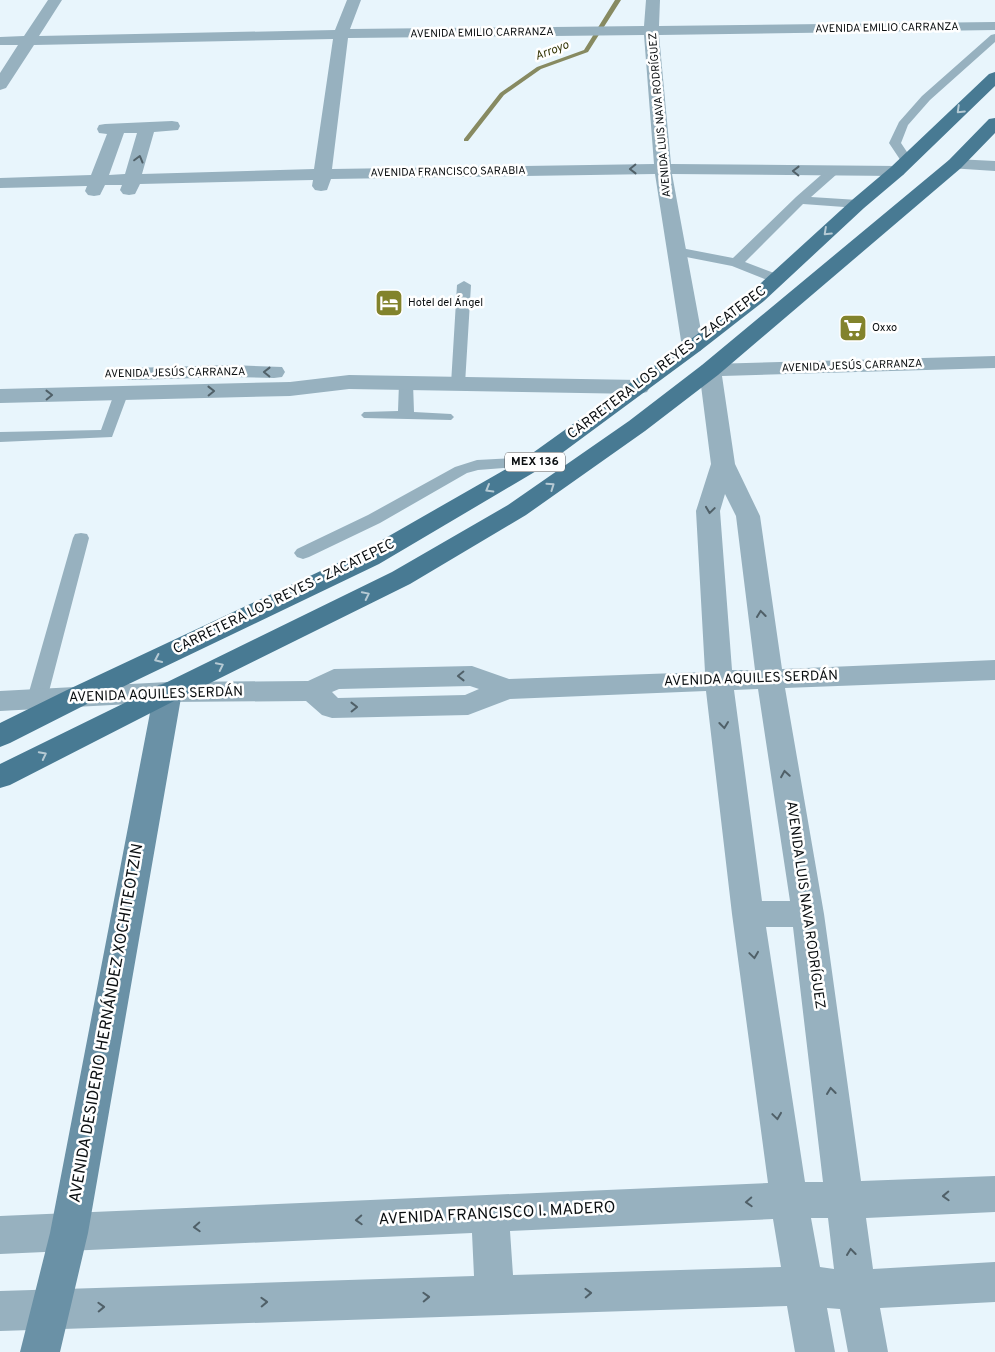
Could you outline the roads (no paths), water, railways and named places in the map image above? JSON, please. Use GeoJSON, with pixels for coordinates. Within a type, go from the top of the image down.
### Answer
{"type":"FeatureCollection","features":[{"type":"Feature","properties":{"kind":"main road","name":"CARRETERA LOS REYES - ZACATEPEC"},"geometry":{"type":"LineString","coordinates":[[0,736],[77,697],[370,558],[535,462],[639,388],[777,279],[902,166],[995,77]]}},
{"type":"Feature","properties":{"kind":"main road","name":"CARRETERA LOS REYES - ZACATEPEC"},"geometry":{"type":"LineString","coordinates":[[0,777],[401,578],[500,520],[637,426],[710,370],[955,164],[993,128]]}},
{"type":"Feature","properties":{"kind":"main road","name":"AVENIDA DESIDERIO HERNÁNDEZ XOCHITEOTZIN"},"geometry":{"type":"LineString","coordinates":[[40,1352],[69,1233],[168,692]]}},
{"type":"Feature","properties":{"kind":"street"},"geometry":{"type":"LineString","coordinates":[[0,85],[54,0]]}},
{"type":"Feature","properties":{"kind":"street"},"geometry":{"type":"LineString","coordinates":[[322,180],[341,34],[354,0]]}},
{"type":"Feature","properties":{"kind":"street","name":"AVENIDA LUIS NAVA RODRÍGUEZ"},"geometry":{"type":"LineString","coordinates":[[653,0],[651,32],[664,175],[693,347]]}},
{"type":"Feature","properties":{"kind":"street","name":"AVENIDA EMILIO CARRANZA"},"geometry":{"type":"LineString","coordinates":[[0,41],[341,34],[651,32],[995,26]]}},
{"type":"Feature","properties":{"kind":"street"},"geometry":{"type":"LineString","coordinates":[[96,186],[111,129],[172,126]]}},
{"type":"Feature","properties":{"kind":"street"},"geometry":{"type":"LineString","coordinates":[[131,185],[147,127]]}},
{"type":"Feature","properties":{"kind":"street"},"geometry":{"type":"LineString","coordinates":[[955,164],[995,166]]}},
{"type":"Feature","properties":{"kind":"street","name":"AVENIDA FRANCISCO SARABIA"},"geometry":{"type":"LineString","coordinates":[[0,193],[96,186],[833,171],[902,166]]}},
{"type":"Feature","properties":{"kind":"street","name":"AVENIDA FRANCISCO SARABIA"},"geometry":{"type":"LineString","coordinates":[[664,175],[816,186],[880,186]]}},
{"type":"Feature","properties":{"kind":"street","name":"AVENIDA FRANCISCO SARABIA"},"geometry":{"type":"LineString","coordinates":[[0,183],[96,186]]}},
{"type":"Feature","properties":{"kind":"street","name":"AVENIDA JESÚS CARRANZA"},"geometry":{"type":"LineString","coordinates":[[710,370],[995,362]]}},
{"type":"Feature","properties":{"kind":"street","name":"AVENIDA LUIS NAVA RODRÍGUEZ"},"geometry":{"type":"LineString","coordinates":[[710,370],[723,464],[748,516],[770,678],[808,914],[856,1290],[868,1352]]}},
{"type":"Feature","properties":{"kind":"street","name":"AVENIDA JESÚS CARRANZA"},"geometry":{"type":"LineString","coordinates":[[0,378],[230,371],[299,373],[349,382]]}},
{"type":"Feature","properties":{"kind":"street","name":"AVENIDA JESÚS CARRANZA"},"geometry":{"type":"LineString","coordinates":[[0,396],[290,389],[349,382],[639,388]]}},
{"type":"Feature","properties":{"kind":"street","name":"AVENIDA LUIS NAVA RODRÍGUEZ"},"geometry":{"type":"LineString","coordinates":[[723,464],[708,511],[719,680],[748,914],[789,1200],[815,1352]]}},
{"type":"Feature","properties":{"kind":"street","name":"AVENIDA AQUILES SERDÁN"},"geometry":{"type":"LineString","coordinates":[[0,701],[168,692],[312,691],[332,708],[468,704],[507,689],[995,670]]}},
{"type":"Feature","properties":{"kind":"street"},"geometry":{"type":"LineString","coordinates":[[748,914],[808,914]]}},
{"type":"Feature","properties":{"kind":"street","name":"AVENIDA FRANCISCO I. MADERO"},"geometry":{"type":"LineString","coordinates":[[0,1235],[789,1200],[845,1200],[995,1194]]}},
{"type":"Feature","properties":{"kind":"street"},"geometry":{"type":"LineString","coordinates":[[490,1214],[495,1295]]}},
{"type":"Feature","properties":{"kind":"street"},"geometry":{"type":"LineString","coordinates":[[0,1311],[804,1286],[856,1290],[995,1282]]}},
{"type":"Feature","properties":{"kind":"lane"},"geometry":{"type":"LineString","coordinates":[[902,166],[895,143],[903,124],[926,98],[995,37]]}},
{"type":"Feature","properties":{"kind":"lane"},"geometry":{"type":"LineString","coordinates":[[736,263],[800,200],[833,171]]}},
{"type":"Feature","properties":{"kind":"lane"},"geometry":{"type":"LineString","coordinates":[[800,200],[858,204]]}},
{"type":"Feature","properties":{"kind":"lane"},"geometry":{"type":"LineString","coordinates":[[676,250],[736,263],[777,279]]}},
{"type":"Feature","properties":{"kind":"lane"},"geometry":{"type":"LineString","coordinates":[[458,384],[464,285]]}},
{"type":"Feature","properties":{"kind":"lane"},"geometry":{"type":"LineString","coordinates":[[406,383],[406,416]]}},
{"type":"Feature","properties":{"kind":"lane"},"geometry":{"type":"LineString","coordinates":[[0,437],[106,434],[121,394]]}},
{"type":"Feature","properties":{"kind":"lane"},"geometry":{"type":"LineString","coordinates":[[370,415],[446,417]]}},
{"type":"Feature","properties":{"kind":"lane"},"geometry":{"type":"LineString","coordinates":[[303,553],[382,515],[461,470],[477,465],[535,462]]}},
{"type":"Feature","properties":{"kind":"lane"},"geometry":{"type":"LineString","coordinates":[[37,699],[81,538]]}},
{"type":"Feature","properties":{"kind":"waterway","name":"Arroyo"},"geometry":{"type":"LineString","coordinates":[[466,140],[502,94],[539,68],[586,51],[618,0]]}},
{"type":"Feature","properties":{"kind":"place","name":"Hotel del Ángel"},"geometry":{"type":"Point","coordinates":[389,303]}},
{"type":"Feature","properties":{"kind":"place","name":"Oxxo"},"geometry":{"type":"Point","coordinates":[853,328]}}]}
